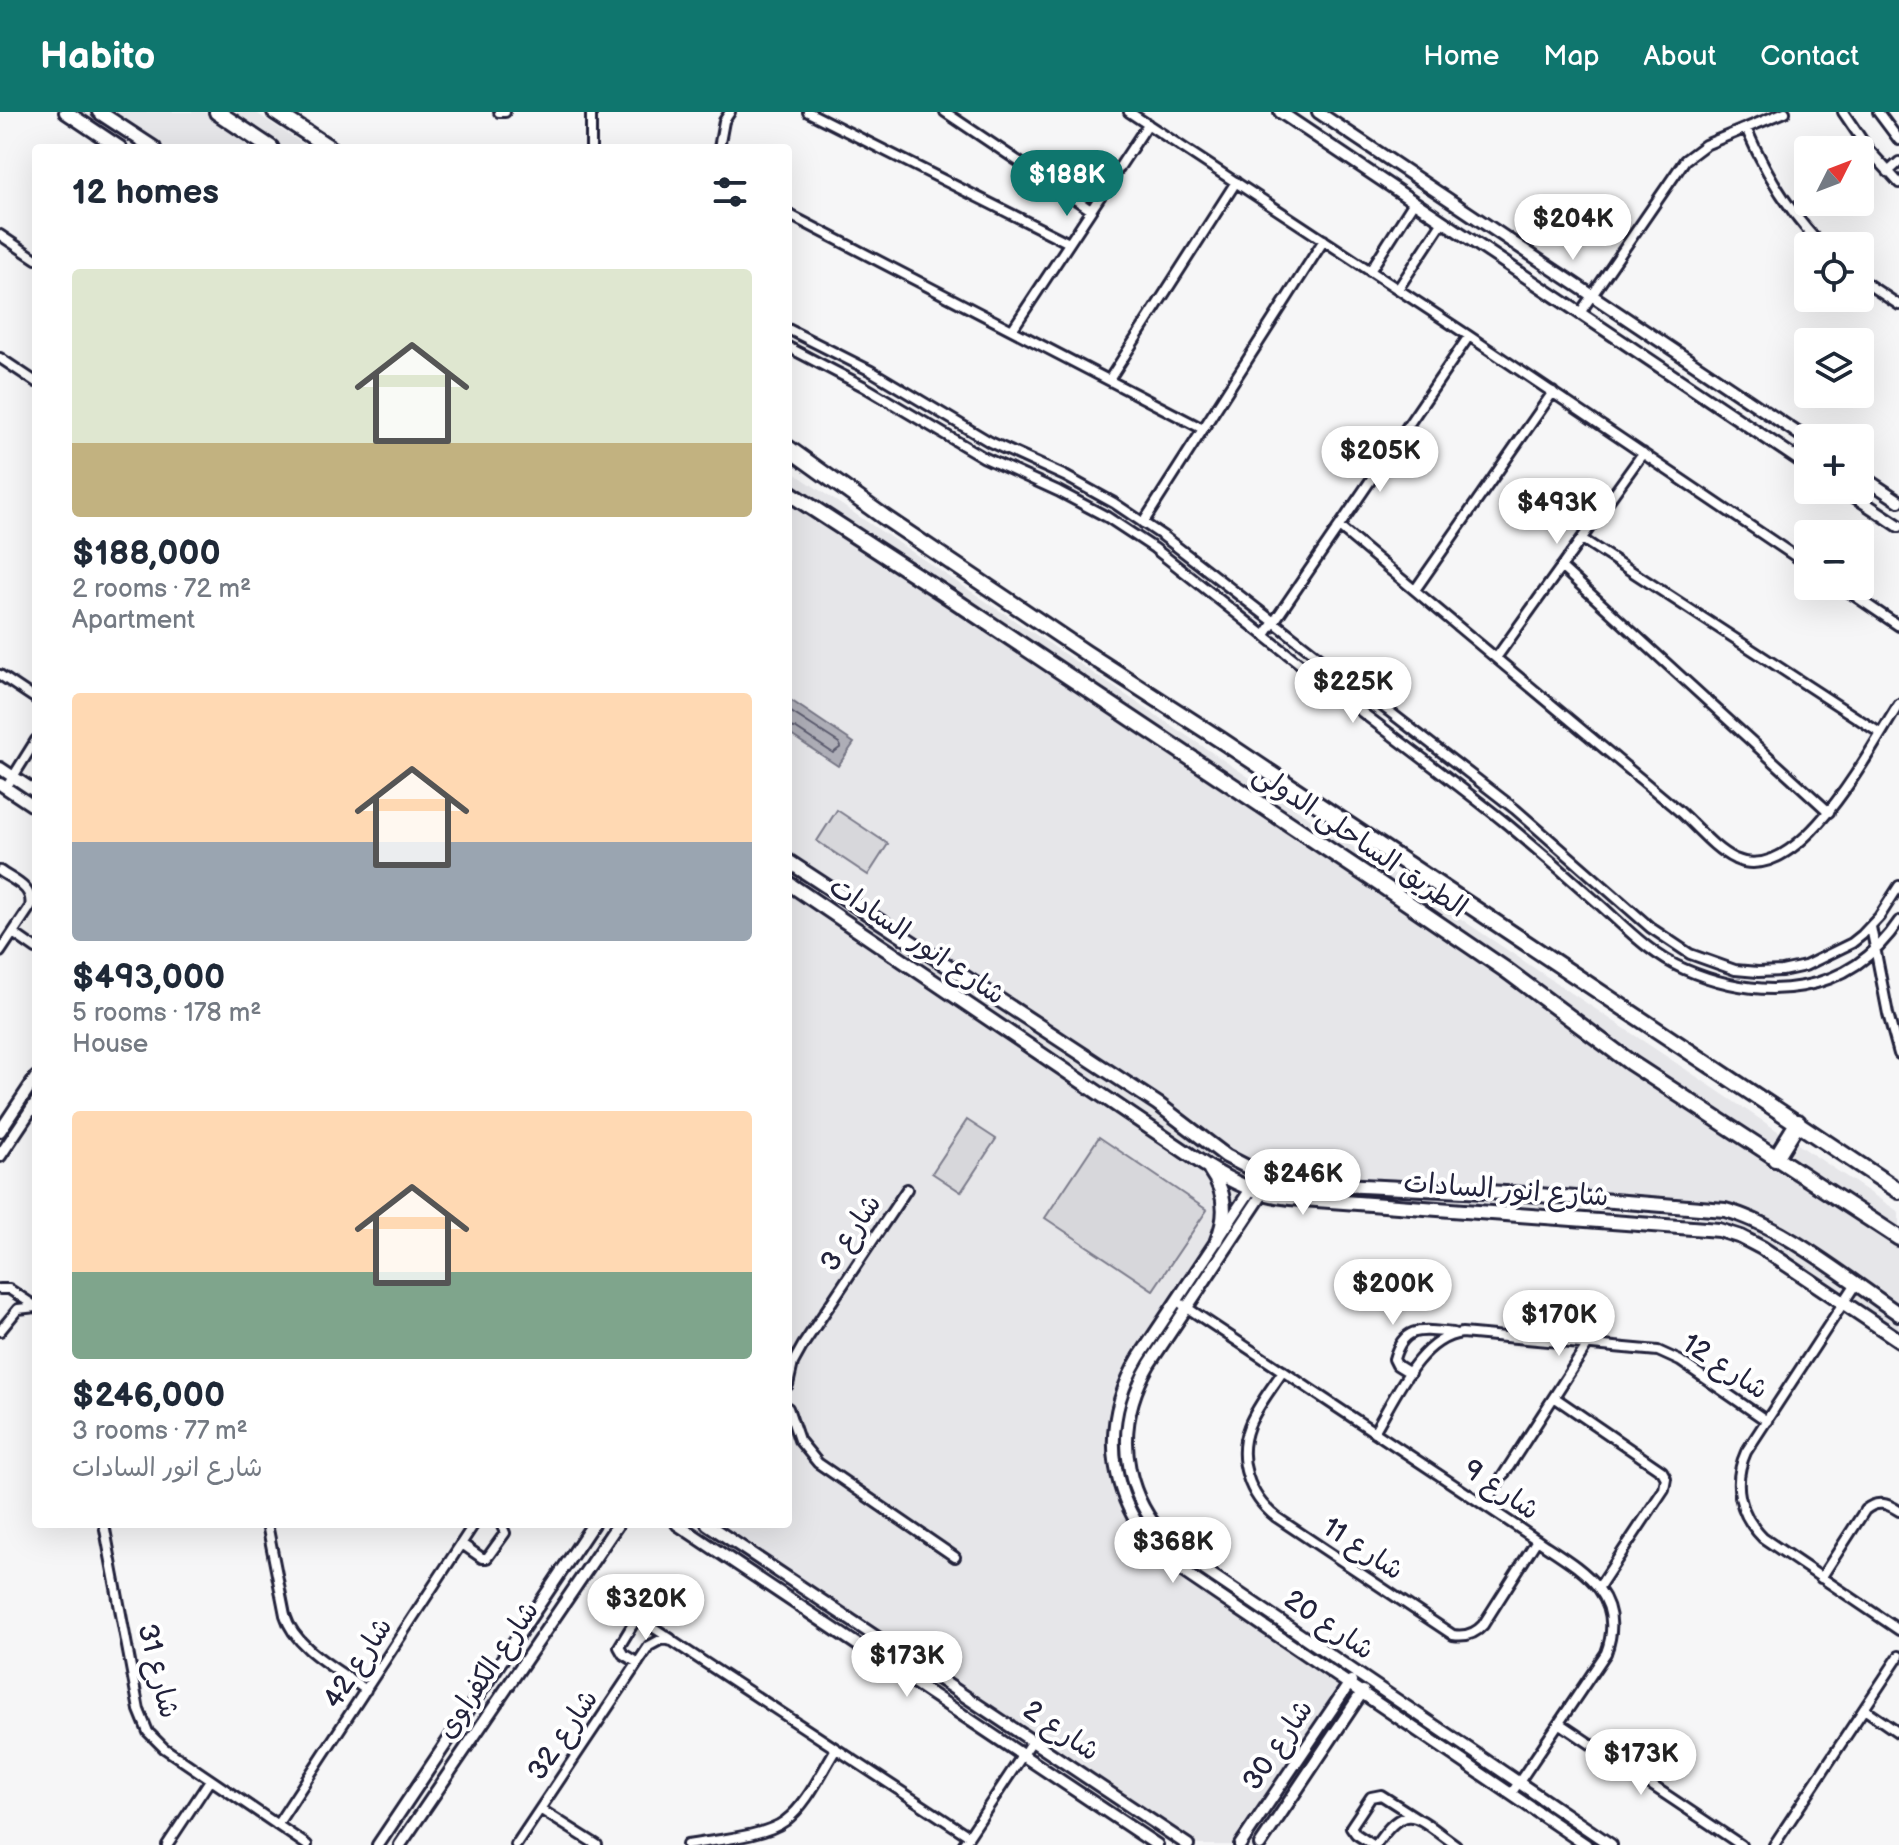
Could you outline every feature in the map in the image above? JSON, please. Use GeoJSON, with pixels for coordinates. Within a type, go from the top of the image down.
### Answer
{"type":"FeatureCollection","features":[{"type":"Feature","properties":{"kind":"highway"},"geometry":{"type":"LineString","coordinates":[[217,112],[265,144]]}},
{"type":"Feature","properties":{"kind":"highway"},"geometry":{"type":"LineString","coordinates":[[275,112],[324,144]]}},
{"type":"Feature","properties":{"kind":"highway","name":"الطريق الساحلى الدولى"},"geometry":{"type":"LineString","coordinates":[[792,451],[895,525],[1086,653],[1899,1191]]}},
{"type":"Feature","properties":{"kind":"highway","name":"الطريق الساحلى الدولى"},"geometry":{"type":"LineString","coordinates":[[792,495],[1380,884],[1506,970],[1631,1063],[1899,1238]]}},
{"type":"Feature","properties":{"kind":"highway"},"geometry":{"type":"LineString","coordinates":[[1775,1159],[1798,1122]]}},
{"type":"Feature","properties":{"kind":"main road"},"geometry":{"type":"LineString","coordinates":[[66,112],[114,144]]}},
{"type":"Feature","properties":{"kind":"main road"},"geometry":{"type":"LineString","coordinates":[[99,112],[148,144]]}},
{"type":"Feature","properties":{"kind":"main road","name":"شارع انور السادات"},"geometry":{"type":"LineString","coordinates":[[792,864],[1158,1104],[1226,1156],[1267,1176],[1300,1183],[1526,1194],[1711,1208],[1738,1214],[1775,1231],[1899,1314]]}},
{"type":"Feature","properties":{"kind":"main road","name":"شارع انور السادات"},"geometry":{"type":"LineString","coordinates":[[792,886],[1205,1165],[1257,1192],[1281,1197],[1719,1230],[1752,1242],[1899,1340]]}},
{"type":"Feature","properties":{"kind":"main road"},"geometry":{"type":"LineString","coordinates":[[1205,1165],[1216,1179],[1223,1196],[1223,1223],[1217,1240]]}},
{"type":"Feature","properties":{"kind":"main road"},"geometry":{"type":"LineString","coordinates":[[1525,1216],[1526,1194]]}},
{"type":"Feature","properties":{"kind":"street"},"geometry":{"type":"LineString","coordinates":[[499,112],[505,112]]}},
{"type":"Feature","properties":{"kind":"street"},"geometry":{"type":"LineString","coordinates":[[591,112],[591,144]]}},
{"type":"Feature","properties":{"kind":"street"},"geometry":{"type":"LineString","coordinates":[[720,144],[724,121],[730,112]]}},
{"type":"Feature","properties":{"kind":"street"},"geometry":{"type":"LineString","coordinates":[[808,112],[1069,243]]}},
{"type":"Feature","properties":{"kind":"street"},"geometry":{"type":"LineString","coordinates":[[945,112],[1091,210]]}},
{"type":"Feature","properties":{"kind":"street"},"geometry":{"type":"LineString","coordinates":[[1129,112],[1794,555]]}},
{"type":"Feature","properties":{"kind":"street"},"geometry":{"type":"LineString","coordinates":[[1280,112],[1794,457]]}},
{"type":"Feature","properties":{"kind":"street"},"geometry":{"type":"LineString","coordinates":[[1318,112],[1794,431]]}},
{"type":"Feature","properties":{"kind":"street"},"geometry":{"type":"LineString","coordinates":[[1580,313],[1685,160],[1705,145],[1785,112]]}},
{"type":"Feature","properties":{"kind":"street"},"geometry":{"type":"LineString","coordinates":[[1843,112],[1868,149],[1899,183]]}},
{"type":"Feature","properties":{"kind":"street"},"geometry":{"type":"LineString","coordinates":[[1878,112],[1899,140]]}},
{"type":"Feature","properties":{"kind":"street"},"geometry":{"type":"LineString","coordinates":[[1012,330],[1148,124]]}},
{"type":"Feature","properties":{"kind":"street"},"geometry":{"type":"LineString","coordinates":[[1746,128],[1769,176],[1811,232]]}},
{"type":"Feature","properties":{"kind":"street"},"geometry":{"type":"LineString","coordinates":[[1888,172],[1899,162]]}},
{"type":"Feature","properties":{"kind":"street"},"geometry":{"type":"LineString","coordinates":[[1109,380],[1236,182]]}},
{"type":"Feature","properties":{"kind":"street"},"geometry":{"type":"LineString","coordinates":[[1370,271],[1414,202]]}},
{"type":"Feature","properties":{"kind":"street"},"geometry":{"type":"LineString","coordinates":[[792,216],[1203,429]]}},
{"type":"Feature","properties":{"kind":"street"},"geometry":{"type":"LineString","coordinates":[[1398,289],[1443,221]]}},
{"type":"Feature","properties":{"kind":"street"},"geometry":{"type":"LineString","coordinates":[[0,235],[32,256]]}},
{"type":"Feature","properties":{"kind":"street"},"geometry":{"type":"LineString","coordinates":[[1143,523],[1324,240]]}},
{"type":"Feature","properties":{"kind":"street"},"geometry":{"type":"LineString","coordinates":[[1874,288],[1899,305]]}},
{"type":"Feature","properties":{"kind":"street"},"geometry":{"type":"LineString","coordinates":[[792,331],[871,371],[990,442],[1065,476],[1143,523],[1515,809],[1651,928],[1690,954],[1735,970],[1782,971],[1826,957],[1852,943],[1871,927],[1899,886]]}},
{"type":"Feature","properties":{"kind":"street"},"geometry":{"type":"LineString","coordinates":[[1265,635],[1469,336]]}},
{"type":"Feature","properties":{"kind":"street"},"geometry":{"type":"LineString","coordinates":[[792,349],[863,386],[983,457],[1107,517],[1154,548],[1504,822],[1640,941],[1682,969],[1734,986],[1763,990],[1791,989],[1839,977],[1875,951],[1899,921]]}},
{"type":"Feature","properties":{"kind":"street"},"geometry":{"type":"LineString","coordinates":[[0,358],[32,379]]}},
{"type":"Feature","properties":{"kind":"street"},"geometry":{"type":"LineString","coordinates":[[1415,590],[1553,392]]}},
{"type":"Feature","properties":{"kind":"street"},"geometry":{"type":"LineString","coordinates":[[1496,658],[1643,453]]}},
{"type":"Feature","properties":{"kind":"street"},"geometry":{"type":"LineString","coordinates":[[1874,484],[1899,501]]}},
{"type":"Feature","properties":{"kind":"street"},"geometry":{"type":"LineString","coordinates":[[1866,504],[1899,526]]}},
{"type":"Feature","properties":{"kind":"street"},"geometry":{"type":"LineString","coordinates":[[1339,527],[1668,801],[1720,849],[1737,860],[1756,863],[1775,859],[1812,832],[1829,812],[1899,704]]}},
{"type":"Feature","properties":{"kind":"street"},"geometry":{"type":"LineString","coordinates":[[1582,539],[1880,733]]}},
{"type":"Feature","properties":{"kind":"street"},"geometry":{"type":"LineString","coordinates":[[1561,567],[1829,812]]}},
{"type":"Feature","properties":{"kind":"street"},"geometry":{"type":"LineString","coordinates":[[1861,600],[1899,626]]}},
{"type":"Feature","properties":{"kind":"street"},"geometry":{"type":"LineString","coordinates":[[0,675],[32,696]]}},
{"type":"Feature","properties":{"kind":"street"},"geometry":{"type":"LineString","coordinates":[[32,746],[3,786],[32,805]]}},
{"type":"Feature","properties":{"kind":"street"},"geometry":{"type":"LineString","coordinates":[[0,768],[32,789]]}},
{"type":"Feature","properties":{"kind":"street"},"geometry":{"type":"LineString","coordinates":[[0,871],[32,892]]}},
{"type":"Feature","properties":{"kind":"street"},"geometry":{"type":"LineString","coordinates":[[0,952],[31,903],[30,893],[25,888]]}},
{"type":"Feature","properties":{"kind":"street"},"geometry":{"type":"LineString","coordinates":[[1871,927],[1899,1054]]}},
{"type":"Feature","properties":{"kind":"street"},"geometry":{"type":"LineString","coordinates":[[13,933],[32,946]]}},
{"type":"Feature","properties":{"kind":"street"},"geometry":{"type":"LineString","coordinates":[[0,1131],[32,1097]]}},
{"type":"Feature","properties":{"kind":"street"},"geometry":{"type":"LineString","coordinates":[[0,1156],[32,1098]]}},
{"type":"Feature","properties":{"kind":"street","name":"شارع 20"},"geometry":{"type":"LineString","coordinates":[[1267,1176],[1143,1375],[1129,1413],[1127,1436],[1128,1462],[1140,1502],[1153,1524],[1180,1552],[1611,1845]]}},
{"type":"Feature","properties":{"kind":"street","name":"شارع 3"},"geometry":{"type":"LineString","coordinates":[[792,1367],[803,1345],[907,1189]]}},
{"type":"Feature","properties":{"kind":"street","name":"شارع 20"},"geometry":{"type":"LineString","coordinates":[[1257,1192],[1217,1240],[1132,1370],[1117,1411],[1113,1436],[1115,1461],[1128,1506],[1146,1537],[1172,1564],[1586,1845]]}},
{"type":"Feature","properties":{"kind":"street"},"geometry":{"type":"LineString","coordinates":[[1855,1285],[1746,1452],[1738,1482],[1742,1505],[1752,1526],[1763,1538],[1899,1630]]}},
{"type":"Feature","properties":{"kind":"street"},"geometry":{"type":"LineString","coordinates":[[0,1289],[9,1289],[32,1304]]}},
{"type":"Feature","properties":{"kind":"street","name":"شارع 9"},"geometry":{"type":"LineString","coordinates":[[1177,1301],[1537,1540],[1585,1573],[1599,1587]]}},
{"type":"Feature","properties":{"kind":"street"},"geometry":{"type":"LineString","coordinates":[[0,1331],[18,1309],[32,1307]]}},
{"type":"Feature","properties":{"kind":"street","name":"شارع 12"},"geometry":{"type":"LineString","coordinates":[[1410,1373],[1397,1365],[1394,1359],[1409,1334],[1419,1330],[1588,1344],[1666,1354],[1767,1421]]}},
{"type":"Feature","properties":{"kind":"street"},"geometry":{"type":"LineString","coordinates":[[1374,1432],[1425,1351],[1435,1342],[1462,1333]]}},
{"type":"Feature","properties":{"kind":"street"},"geometry":{"type":"LineString","coordinates":[[1484,1505],[1588,1344]]}},
{"type":"Feature","properties":{"kind":"street","name":"شارع 11"},"geometry":{"type":"LineString","coordinates":[[1283,1371],[1251,1422],[1244,1449],[1250,1485],[1259,1501],[1276,1517],[1453,1635],[1475,1632],[1483,1625],[1537,1540]]}},
{"type":"Feature","properties":{"kind":"street"},"geometry":{"type":"LineString","coordinates":[[1511,1794],[1602,1660],[1609,1645],[1611,1620],[1599,1587],[1664,1489],[1666,1478],[1662,1471],[1554,1397]]}},
{"type":"Feature","properties":{"kind":"street"},"geometry":{"type":"LineString","coordinates":[[792,1420],[799,1440],[818,1463],[955,1557]]}},
{"type":"Feature","properties":{"kind":"street"},"geometry":{"type":"LineString","coordinates":[[1821,1578],[1865,1510],[1874,1504],[1884,1503],[1899,1511]]}},
{"type":"Feature","properties":{"kind":"street","name":"شارع 31"},"geometry":{"type":"LineString","coordinates":[[105,1528],[141,1718],[158,1744],[307,1845]]}},
{"type":"Feature","properties":{"kind":"street"},"geometry":{"type":"LineString","coordinates":[[268,1528],[289,1627],[305,1645],[366,1690]]}},
{"type":"Feature","properties":{"kind":"street","name":"شارع 42"},"geometry":{"type":"LineString","coordinates":[[277,1825],[472,1528]]}},
{"type":"Feature","properties":{"kind":"street"},"geometry":{"type":"LineString","coordinates":[[462,1544],[482,1558],[487,1558],[505,1533],[503,1528]]}},
{"type":"Feature","properties":{"kind":"street","name":"شارع الكفراوى"},"geometry":{"type":"LineString","coordinates":[[378,1845],[590,1528]]}},
{"type":"Feature","properties":{"kind":"street","name":"شارع الكفراوى"},"geometry":{"type":"LineString","coordinates":[[400,1845],[613,1528]]}},
{"type":"Feature","properties":{"kind":"street","name":"شارع 2"},"geometry":{"type":"LineString","coordinates":[[683,1528],[1157,1845]]}},
{"type":"Feature","properties":{"kind":"street","name":"شارع 2"},"geometry":{"type":"LineString","coordinates":[[713,1528],[1188,1845]]}},
{"type":"Feature","properties":{"kind":"street"},"geometry":{"type":"LineString","coordinates":[[780,1593],[789,1578]]}},
{"type":"Feature","properties":{"kind":"street"},"geometry":{"type":"LineString","coordinates":[[638,1663],[623,1654],[619,1647],[636,1619],[640,1619],[969,1836]]}},
{"type":"Feature","properties":{"kind":"street","name":"شارع 32"},"geometry":{"type":"LineString","coordinates":[[516,1845],[653,1642],[662,1639],[672,1641]]}},
{"type":"Feature","properties":{"kind":"street"},"geometry":{"type":"LineString","coordinates":[[1774,1845],[1899,1656]]}},
{"type":"Feature","properties":{"kind":"street","name":"شارع 30"},"geometry":{"type":"LineString","coordinates":[[1240,1845],[1356,1672]]}},
{"type":"Feature","properties":{"kind":"street","name":"شارع 30"},"geometry":{"type":"LineString","coordinates":[[1260,1845],[1370,1681]]}},
{"type":"Feature","properties":{"kind":"street"},"geometry":{"type":"LineString","coordinates":[[1864,1709],[1899,1733]]}},
{"type":"Feature","properties":{"kind":"street"},"geometry":{"type":"LineString","coordinates":[[1559,1723],[1741,1845]]}},
{"type":"Feature","properties":{"kind":"street"},"geometry":{"type":"LineString","coordinates":[[963,1845],[1032,1741]]}},
{"type":"Feature","properties":{"kind":"street"},"geometry":{"type":"LineString","coordinates":[[687,1845],[766,1830],[780,1824],[799,1806],[836,1749]]}},
{"type":"Feature","properties":{"kind":"street"},"geometry":{"type":"LineString","coordinates":[[167,1845],[210,1780]]}},
{"type":"Feature","properties":{"kind":"street"},"geometry":{"type":"LineString","coordinates":[[1417,1818],[1406,1816],[1394,1821],[1375,1845],[1356,1834],[1351,1827],[1371,1797],[1381,1795],[1417,1818],[1456,1845]]}},
{"type":"Feature","properties":{"kind":"street"},"geometry":{"type":"LineString","coordinates":[[540,1809],[597,1845]]}},
{"type":"Feature","properties":{"kind":"shaded area"},"geometry":{"type":"Polygon","coordinates":[[[79,112],[255,112],[303,144],[128,144],[79,112]]]}},
{"type":"Feature","properties":{"kind":"shaded area"},"geometry":{"type":"Polygon","coordinates":[[[792,472],[1899,1212],[1899,1330],[1750,1231],[1719,1220],[1700,1216],[1287,1192],[1262,1187],[1141,1368],[1128,1398],[1119,1439],[1121,1466],[1128,1491],[1140,1514],[1163,1546],[1206,1580],[1358,1684],[1250,1845],[1173,1845],[698,1528],[792,1528],[792,472]]]}},
{"type":"Feature","properties":{"kind":"shaded area"},"geometry":{"type":"Polygon","coordinates":[[[837,810],[888,844],[868,875],[817,841],[837,810]]]}},
{"type":"Feature","properties":{"kind":"shaded area"},"geometry":{"type":"Polygon","coordinates":[[[967,1120],[996,1139],[961,1192],[932,1173],[967,1120]]]}},
{"type":"Feature","properties":{"kind":"shaded area"},"geometry":{"type":"Polygon","coordinates":[[[1099,1137],[1207,1210],[1153,1290],[1045,1218],[1099,1137]]]}},
{"type":"Feature","properties":{"kind":"water"},"geometry":{"type":"Polygon","coordinates":[[[792,701],[854,743],[838,766],[792,736],[792,701]]]}}]}
